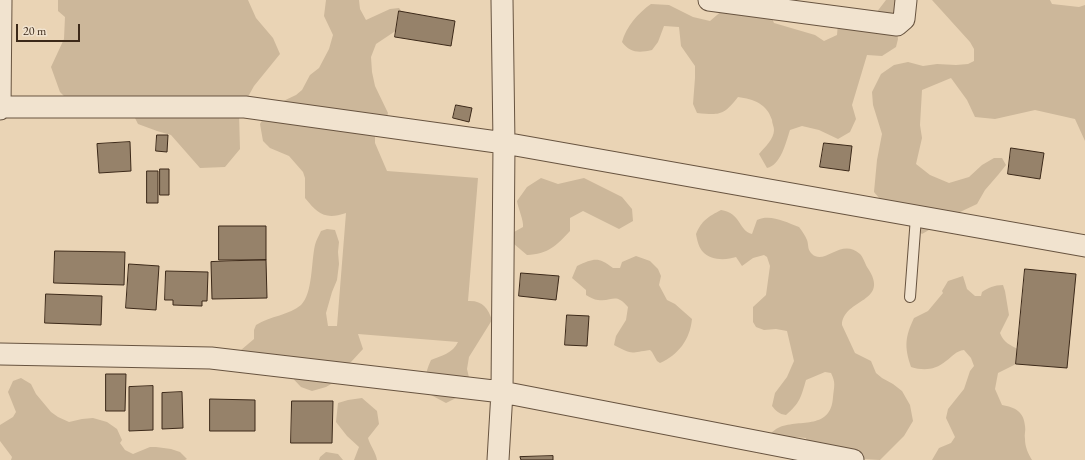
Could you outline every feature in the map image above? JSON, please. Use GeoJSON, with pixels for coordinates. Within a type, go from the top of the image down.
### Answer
{"type":"FeatureCollection","features":[{"type":"Feature","properties":{"kind":"street"},"geometry":{"type":"LineString","coordinates":[[1,0],[0,108],[245,107],[504,143],[1085,246]]}},
{"type":"Feature","properties":{"kind":"street"},"geometry":{"type":"LineString","coordinates":[[498,460],[502,392],[504,143],[502,0]]}},
{"type":"Feature","properties":{"kind":"street"},"geometry":{"type":"LineString","coordinates":[[709,0],[897,25],[904,19],[906,0]]}},
{"type":"Feature","properties":{"kind":"street"},"geometry":{"type":"LineString","coordinates":[[0,354],[211,358],[502,392],[853,460]]}},
{"type":"Feature","properties":{"kind":"lane"},"geometry":{"type":"LineString","coordinates":[[910,296],[916,217]]}},
{"type":"Feature","properties":{"kind":"shaded area"},"geometry":{"type":"Polygon","coordinates":[[[58,0],[248,0],[256,18],[273,38],[280,54],[254,86],[239,113],[240,149],[225,167],[200,168],[171,135],[138,124],[132,112],[71,103],[60,92],[51,67],[64,39],[65,17],[58,11],[58,0]]]}},
{"type":"Feature","properties":{"kind":"shaded area"},"geometry":{"type":"Polygon","coordinates":[[[326,0],[359,0],[360,9],[366,20],[390,9],[399,8],[408,20],[403,26],[376,44],[371,57],[375,86],[388,113],[385,124],[375,135],[375,143],[387,171],[478,178],[468,301],[481,303],[489,312],[492,320],[469,357],[467,369],[470,382],[464,394],[446,403],[431,395],[427,385],[426,374],[431,360],[453,349],[458,342],[358,334],[363,349],[351,362],[346,365],[338,380],[326,387],[312,391],[301,387],[283,368],[250,364],[241,350],[254,339],[254,330],[256,325],[267,319],[291,311],[301,305],[305,300],[310,285],[315,243],[321,231],[327,229],[335,230],[339,242],[337,280],[326,313],[328,326],[337,326],[346,213],[327,216],[318,212],[314,208],[305,198],[305,178],[303,172],[289,156],[270,148],[263,141],[260,124],[266,114],[275,105],[296,95],[302,90],[310,75],[319,68],[329,49],[333,35],[324,16],[326,0]]]}},
{"type":"Feature","properties":{"kind":"shaded area"},"geometry":{"type":"Polygon","coordinates":[[[886,0],[896,0],[896,25],[898,39],[896,47],[882,56],[867,55],[852,105],[856,119],[850,132],[838,139],[819,130],[802,126],[790,130],[785,147],[779,158],[772,166],[767,168],[759,154],[769,143],[774,133],[770,114],[759,103],[738,97],[728,108],[720,113],[697,113],[693,104],[695,66],[681,46],[679,27],[664,26],[658,42],[652,50],[643,52],[635,51],[625,46],[622,42],[626,31],[633,21],[651,4],[669,5],[693,17],[710,21],[724,9],[767,7],[774,23],[815,35],[824,41],[837,35],[838,23],[876,13],[886,0]]]}},
{"type":"Feature","properties":{"kind":"shaded area"},"geometry":{"type":"Polygon","coordinates":[[[932,0],[1050,0],[1052,4],[1079,7],[1085,5],[1085,141],[1075,119],[1035,110],[995,119],[975,117],[967,100],[951,78],[922,90],[920,125],[922,138],[916,164],[930,175],[949,183],[969,177],[982,165],[994,158],[1002,158],[1006,165],[985,190],[977,204],[922,234],[886,206],[874,192],[877,160],[882,134],[873,105],[872,92],[881,74],[894,65],[908,62],[923,66],[937,64],[956,65],[968,64],[974,61],[974,49],[970,42],[932,0]]]}},
{"type":"Feature","properties":{"kind":"shaded area"},"geometry":{"type":"Polygon","coordinates":[[[541,178],[558,184],[584,178],[622,197],[632,209],[633,221],[619,229],[583,211],[570,218],[570,231],[556,245],[541,253],[527,255],[514,244],[514,232],[523,227],[523,221],[517,201],[527,187],[541,178]]]}},
{"type":"Feature","properties":{"kind":"shaded area"},"geometry":{"type":"Polygon","coordinates":[[[721,210],[728,212],[736,218],[744,229],[752,234],[757,220],[762,218],[778,219],[799,227],[808,242],[809,251],[817,257],[822,257],[846,249],[853,250],[862,257],[873,279],[874,287],[870,294],[844,316],[842,325],[855,353],[871,361],[876,373],[902,391],[910,405],[913,421],[904,436],[880,460],[811,456],[806,438],[794,437],[792,447],[767,437],[780,427],[814,421],[821,419],[827,414],[831,407],[833,397],[834,379],[831,373],[825,372],[806,380],[799,399],[786,415],[781,414],[772,406],[775,393],[787,377],[794,361],[787,331],[776,329],[764,330],[756,327],[753,322],[753,307],[766,295],[770,266],[767,257],[764,255],[753,258],[742,266],[736,257],[724,259],[710,257],[700,248],[696,234],[698,229],[706,219],[721,210]]]}},
{"type":"Feature","properties":{"kind":"shaded area"},"geometry":{"type":"Polygon","coordinates":[[[636,256],[650,261],[658,269],[661,276],[659,285],[667,300],[675,304],[692,319],[689,334],[682,346],[672,356],[660,363],[650,350],[631,352],[614,345],[616,336],[626,320],[628,307],[624,302],[617,299],[596,300],[586,295],[586,290],[572,278],[577,266],[588,261],[600,260],[613,268],[620,268],[622,262],[636,256]]]}},
{"type":"Feature","properties":{"kind":"shaded area"},"geometry":{"type":"Polygon","coordinates":[[[963,276],[967,289],[975,296],[981,296],[982,292],[991,287],[1003,285],[1009,315],[1000,333],[1005,341],[1020,350],[1020,362],[998,373],[995,389],[1002,405],[1015,409],[1023,417],[1026,445],[1032,460],[932,460],[939,448],[951,443],[955,437],[946,418],[948,409],[964,389],[970,371],[974,366],[971,358],[964,350],[934,368],[920,369],[911,367],[907,354],[906,342],[914,318],[928,311],[943,293],[942,291],[948,281],[963,276]]]}},
{"type":"Feature","properties":{"kind":"shaded area"},"geometry":{"type":"Polygon","coordinates":[[[21,378],[31,384],[36,394],[51,412],[58,417],[69,422],[93,418],[107,422],[117,429],[122,440],[120,443],[125,450],[133,454],[150,447],[156,447],[180,452],[187,459],[11,460],[12,457],[0,441],[0,425],[13,417],[16,412],[8,392],[13,381],[21,378]]]}},
{"type":"Feature","properties":{"kind":"shaded area"},"geometry":{"type":"Polygon","coordinates":[[[362,398],[377,411],[379,424],[368,438],[377,460],[354,460],[359,447],[347,436],[336,422],[338,403],[362,398]]]}},
{"type":"Feature","properties":{"kind":"shaded area"},"geometry":{"type":"Polygon","coordinates":[[[326,452],[338,454],[343,460],[319,460],[320,457],[326,452]]]}},
{"type":"Feature","properties":{"kind":"building"},"geometry":{"type":"Polygon","coordinates":[[[399,11],[455,21],[451,46],[395,37],[399,11]]]}},
{"type":"Feature","properties":{"kind":"building"},"geometry":{"type":"Polygon","coordinates":[[[456,105],[472,108],[469,122],[453,118],[456,105]]]}},
{"type":"Feature","properties":{"kind":"building"},"geometry":{"type":"Polygon","coordinates":[[[157,135],[168,135],[167,152],[156,151],[157,135]]]}},
{"type":"Feature","properties":{"kind":"building"},"geometry":{"type":"Polygon","coordinates":[[[130,142],[131,171],[99,173],[97,144],[130,142]]]}},
{"type":"Feature","properties":{"kind":"building"},"geometry":{"type":"Polygon","coordinates":[[[824,143],[852,146],[849,171],[820,167],[824,143]]]}},
{"type":"Feature","properties":{"kind":"building"},"geometry":{"type":"Polygon","coordinates":[[[1011,148],[1044,153],[1040,179],[1008,174],[1011,148]]]}},
{"type":"Feature","properties":{"kind":"building"},"geometry":{"type":"Polygon","coordinates":[[[160,169],[169,169],[169,195],[160,195],[160,169]]]}},
{"type":"Feature","properties":{"kind":"building"},"geometry":{"type":"Polygon","coordinates":[[[147,171],[158,171],[158,203],[147,203],[147,171]]]}},
{"type":"Feature","properties":{"kind":"building"},"geometry":{"type":"Polygon","coordinates":[[[219,226],[266,226],[266,260],[219,260],[219,226]]]}},
{"type":"Feature","properties":{"kind":"building"},"geometry":{"type":"Polygon","coordinates":[[[55,251],[125,252],[124,285],[54,283],[55,251]]]}},
{"type":"Feature","properties":{"kind":"building"},"geometry":{"type":"Polygon","coordinates":[[[266,260],[267,298],[212,299],[211,262],[266,260]]]}},
{"type":"Feature","properties":{"kind":"building"},"geometry":{"type":"Polygon","coordinates":[[[129,264],[159,266],[156,310],[126,308],[129,264]]]}},
{"type":"Feature","properties":{"kind":"building"},"geometry":{"type":"Polygon","coordinates":[[[1025,269],[1076,274],[1067,368],[1016,364],[1025,269]]]}},
{"type":"Feature","properties":{"kind":"building"},"geometry":{"type":"Polygon","coordinates":[[[166,271],[208,272],[207,301],[202,301],[202,306],[173,305],[173,300],[165,300],[166,271]]]}},
{"type":"Feature","properties":{"kind":"building"},"geometry":{"type":"Polygon","coordinates":[[[521,273],[559,276],[556,300],[519,296],[521,273]]]}},
{"type":"Feature","properties":{"kind":"building"},"geometry":{"type":"Polygon","coordinates":[[[46,294],[102,296],[101,325],[45,323],[46,294]]]}},
{"type":"Feature","properties":{"kind":"building"},"geometry":{"type":"Polygon","coordinates":[[[567,315],[589,316],[587,346],[565,345],[567,315]]]}},
{"type":"Feature","properties":{"kind":"building"},"geometry":{"type":"Polygon","coordinates":[[[106,374],[126,374],[125,411],[106,411],[106,374]]]}},
{"type":"Feature","properties":{"kind":"building"},"geometry":{"type":"Polygon","coordinates":[[[153,386],[153,430],[129,431],[129,387],[153,386]]]}},
{"type":"Feature","properties":{"kind":"building"},"geometry":{"type":"Polygon","coordinates":[[[182,392],[183,428],[162,429],[162,393],[182,392]]]}},
{"type":"Feature","properties":{"kind":"building"},"geometry":{"type":"Polygon","coordinates":[[[210,399],[255,400],[255,431],[210,431],[210,399]]]}},
{"type":"Feature","properties":{"kind":"building"},"geometry":{"type":"Polygon","coordinates":[[[292,401],[333,401],[332,443],[291,443],[292,401]]]}},
{"type":"Feature","properties":{"kind":"building"},"geometry":{"type":"Polygon","coordinates":[[[553,456],[553,460],[521,460],[520,457],[553,456]]]}}]}
